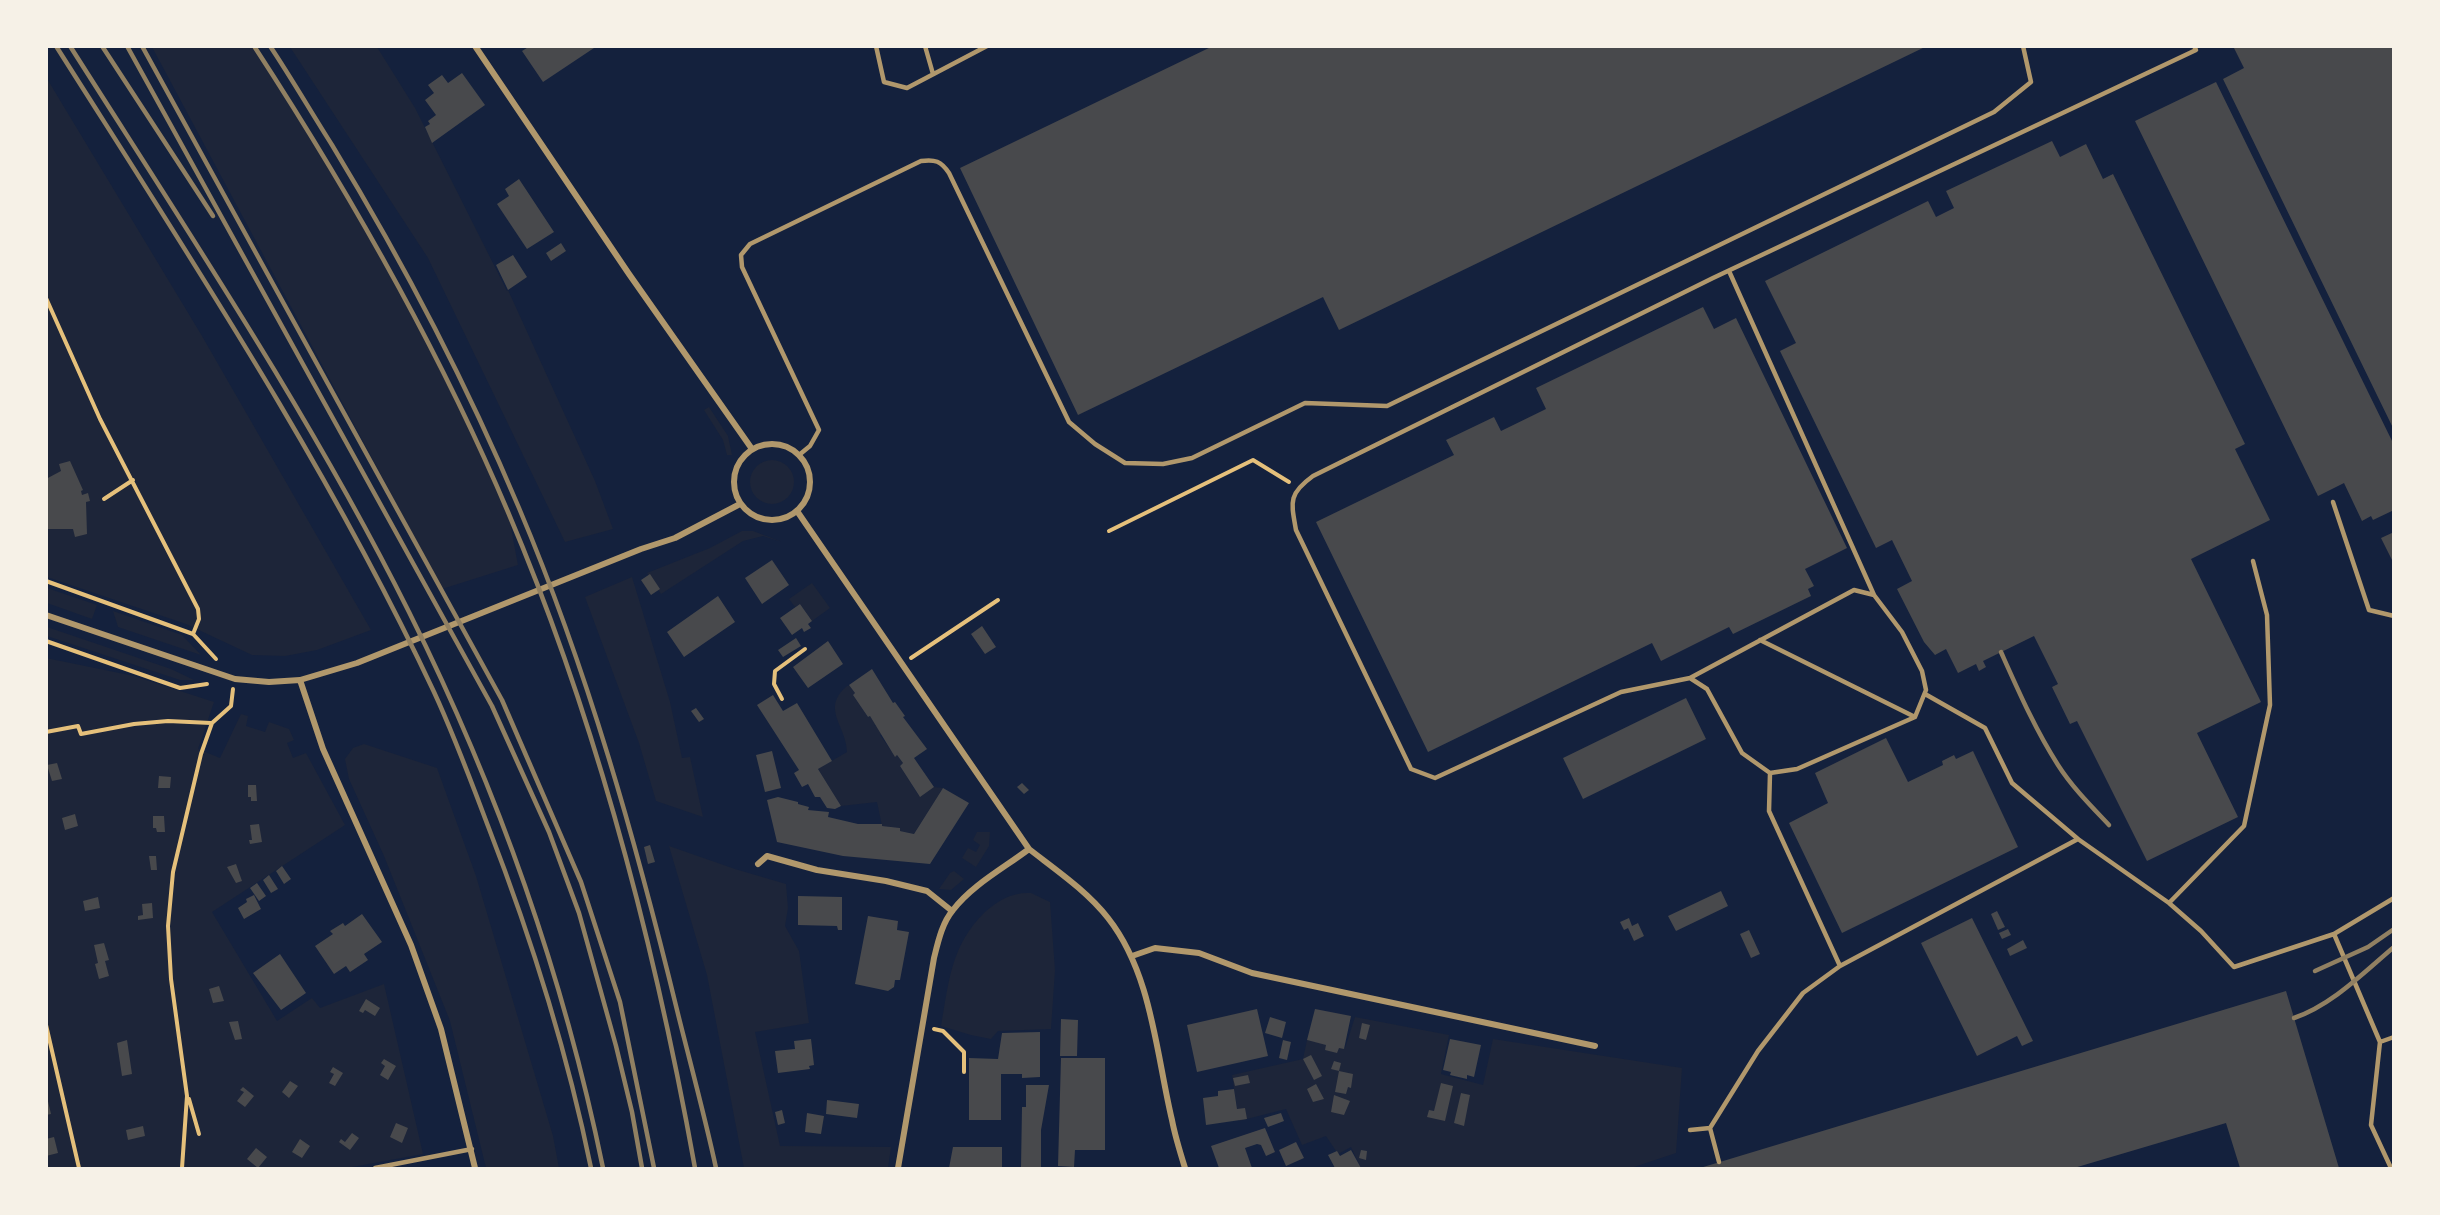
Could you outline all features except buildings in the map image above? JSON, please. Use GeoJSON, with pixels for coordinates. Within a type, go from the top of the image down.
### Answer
{"type":"FeatureCollection","features":[{"type":"Feature","properties":{"kind":"street"},"geometry":{"type":"LineString","coordinates":[[475,46],[629,274],[752,449]]}},
{"type":"Feature","properties":{"kind":"street"},"geometry":{"type":"LineString","coordinates":[[765,444],[777,444],[799,455],[810,477],[806,501],[797,511],[789,517],[768,521],[756,518],[740,504],[734,492],[733,480],[736,468],[743,456],[752,449],[765,444]]}},
{"type":"Feature","properties":{"kind":"street"},"geometry":{"type":"LineString","coordinates":[[46,615],[235,679],[269,682],[300,680],[357,663],[601,565],[675,538],[740,504]]}},
{"type":"Feature","properties":{"kind":"street"},"geometry":{"type":"LineString","coordinates":[[797,511],[1029,849],[1074,885],[1108,917],[1132,956],[1155,1037],[1172,1120],[1185,1168]]}},
{"type":"Feature","properties":{"kind":"street"},"geometry":{"type":"LineString","coordinates":[[300,680],[323,749],[411,945],[441,1029],[475,1168]]}},
{"type":"Feature","properties":{"kind":"street"},"geometry":{"type":"LineString","coordinates":[[898,1168],[934,958],[943,928],[952,911],[966,897],[1029,849]]}},
{"type":"Feature","properties":{"kind":"street"},"geometry":{"type":"LineString","coordinates":[[758,864],[767,856],[817,870],[886,881],[927,891],[952,911]]}},
{"type":"Feature","properties":{"kind":"street"},"geometry":{"type":"LineString","coordinates":[[1132,956],[1155,948],[1199,953],[1252,973],[1595,1046]]}},
{"type":"Feature","properties":{"kind":"lane"},"geometry":{"type":"LineString","coordinates":[[876,46],[884,82],[907,88],[985,47]]}},
{"type":"Feature","properties":{"kind":"lane"},"geometry":{"type":"LineString","coordinates":[[925,46],[933,74]]}},
{"type":"Feature","properties":{"kind":"lane"},"geometry":{"type":"LineString","coordinates":[[799,455],[810,446],[819,430],[742,267],[741,255],[750,244],[921,161],[933,159],[942,164],[949,174],[1069,422],[1095,444],[1125,463],[1163,464],[1191,458],[1305,403],[1387,406],[1994,112],[2031,82],[2023,46]]}},
{"type":"Feature","properties":{"kind":"lane"},"geometry":{"type":"LineString","coordinates":[[1874,595],[1854,590],[1690,678],[1622,692],[1435,778],[1411,769],[1296,530],[1291,504],[1298,487],[1313,476],[1729,271],[2196,50],[2194,46]]}},
{"type":"Feature","properties":{"kind":"lane"},"geometry":{"type":"LineString","coordinates":[[1690,678],[1707,689],[1742,753],[1770,773],[1797,769],[1915,717],[1925,694],[1922,671],[1902,632],[1874,595],[1729,271]]}},
{"type":"Feature","properties":{"kind":"lane"},"geometry":{"type":"LineString","coordinates":[[2333,502],[2370,610],[2394,616]]}},
{"type":"Feature","properties":{"kind":"lane"},"geometry":{"type":"LineString","coordinates":[[2169,903],[2244,826],[2270,705],[2267,615],[2253,561]]}},
{"type":"Feature","properties":{"kind":"lane"},"geometry":{"type":"LineString","coordinates":[[1761,640],[1915,717]]}},
{"type":"Feature","properties":{"kind":"lane"},"geometry":{"type":"LineString","coordinates":[[1925,694],[1985,728],[2012,783],[2078,839],[2169,903],[2234,967],[2334,934],[2394,898]]}},
{"type":"Feature","properties":{"kind":"lane"},"geometry":{"type":"LineString","coordinates":[[1770,773],[1769,812],[1840,966]]}},
{"type":"Feature","properties":{"kind":"lane"},"geometry":{"type":"LineString","coordinates":[[1719,1162],[1710,1128],[1758,1051],[1803,993],[1840,966],[2078,839]]}},
{"type":"Feature","properties":{"kind":"lane"},"geometry":{"type":"LineString","coordinates":[[2334,934],[2380,1042],[2371,1125],[2391,1168]]}},
{"type":"Feature","properties":{"kind":"lane"},"geometry":{"type":"LineString","coordinates":[[2380,1042],[2394,1037]]}},
{"type":"Feature","properties":{"kind":"lane"},"geometry":{"type":"LineString","coordinates":[[1690,1130],[1710,1128]]}},
{"type":"Feature","properties":{"kind":"lane"},"geometry":{"type":"LineString","coordinates":[[375,1168],[472,1149]]}},
{"type":"Feature","properties":{"kind":"path"},"geometry":{"type":"LineString","coordinates":[[46,298],[100,419],[198,609],[199,619],[193,634],[46,581]]}},
{"type":"Feature","properties":{"kind":"path"},"geometry":{"type":"LineString","coordinates":[[1109,531],[1253,460],[1298,487]]}},
{"type":"Feature","properties":{"kind":"path"},"geometry":{"type":"LineString","coordinates":[[104,499],[133,480]]}},
{"type":"Feature","properties":{"kind":"path"},"geometry":{"type":"LineString","coordinates":[[903,663],[998,600]]}},
{"type":"Feature","properties":{"kind":"path"},"geometry":{"type":"LineString","coordinates":[[46,641],[180,688]]}},
{"type":"Feature","properties":{"kind":"path"},"geometry":{"type":"LineString","coordinates":[[782,699],[774,684],[775,671],[805,649]]}},
{"type":"Feature","properties":{"kind":"path"},"geometry":{"type":"LineString","coordinates":[[199,1134],[187,1096],[171,979],[168,926],[173,872],[201,754],[212,723],[231,705],[235,679]]}},
{"type":"Feature","properties":{"kind":"path"},"geometry":{"type":"LineString","coordinates":[[46,732],[78,726],[81,735],[134,724],[168,721],[212,723]]}},
{"type":"Feature","properties":{"kind":"path"},"geometry":{"type":"LineString","coordinates":[[46,1025],[79,1168]]}},
{"type":"Feature","properties":{"kind":"path"},"geometry":{"type":"LineString","coordinates":[[922,1026],[943,1031],[963,1052],[964,1072]]}},
{"type":"Feature","properties":{"kind":"path"},"geometry":{"type":"LineString","coordinates":[[182,1168],[187,1096]]}},
{"type":"Feature","properties":{"kind":"shaded area"},"geometry":{"type":"Polygon","coordinates":[[[152,47],[252,47],[266,65],[370,234],[446,376],[508,512],[518,565],[442,589],[152,47]]]}},
{"type":"Feature","properties":{"kind":"shaded area"},"geometry":{"type":"Polygon","coordinates":[[[290,47],[377,47],[415,108],[508,290],[595,481],[613,529],[565,542],[428,258],[290,47]]]}},
{"type":"Feature","properties":{"kind":"shaded area"},"geometry":{"type":"Polygon","coordinates":[[[46,77],[202,336],[371,630],[317,650],[285,656],[252,655],[186,624],[47,577],[46,77]]]}},
{"type":"Feature","properties":{"kind":"shaded area"},"geometry":{"type":"Polygon","coordinates":[[[709,407],[728,436],[732,455],[727,455],[723,440],[704,410],[709,407]]]}},
{"type":"Feature","properties":{"kind":"shaded area"},"geometry":{"type":"Polygon","coordinates":[[[772,460],[787,467],[794,482],[787,497],[772,504],[757,497],[750,482],[757,467],[772,460]]]}},
{"type":"Feature","properties":{"kind":"shaded area"},"geometry":{"type":"Polygon","coordinates":[[[742,531],[753,531],[782,542],[763,536],[743,541],[661,594],[647,573],[710,548],[742,531]]]}},
{"type":"Feature","properties":{"kind":"shaded area"},"geometry":{"type":"Polygon","coordinates":[[[632,577],[670,702],[682,758],[690,757],[703,817],[656,801],[639,743],[585,597],[632,577]]]}},
{"type":"Feature","properties":{"kind":"shaded area"},"geometry":{"type":"Polygon","coordinates":[[[812,583],[830,608],[812,621],[800,604],[795,607],[789,599],[812,583]]]}},
{"type":"Feature","properties":{"kind":"shaded area"},"geometry":{"type":"Polygon","coordinates":[[[47,588],[97,605],[92,619],[47,603],[47,588]]]}},
{"type":"Feature","properties":{"kind":"shaded area"},"geometry":{"type":"Polygon","coordinates":[[[113,611],[182,635],[201,655],[118,627],[113,611]]]}},
{"type":"Feature","properties":{"kind":"shaded area"},"geometry":{"type":"Polygon","coordinates":[[[47,627],[171,669],[194,680],[180,680],[47,636],[47,627]]]}},
{"type":"Feature","properties":{"kind":"shaded area"},"geometry":{"type":"Polygon","coordinates":[[[46,658],[134,676],[214,702],[198,749],[220,758],[241,714],[248,716],[246,726],[265,732],[269,722],[289,729],[294,740],[287,743],[293,758],[306,753],[345,825],[212,912],[277,1021],[312,998],[320,1008],[384,984],[423,1154],[347,1168],[47,1168],[46,658]]]}},
{"type":"Feature","properties":{"kind":"shaded area"},"geometry":{"type":"Polygon","coordinates":[[[850,686],[855,693],[853,695],[868,717],[870,716],[876,724],[874,726],[877,725],[882,733],[880,735],[903,763],[900,766],[919,796],[934,787],[943,788],[914,834],[900,831],[900,828],[882,826],[877,802],[841,806],[818,769],[847,752],[835,710],[839,694],[850,686]]]}},
{"type":"Feature","properties":{"kind":"shaded area"},"geometry":{"type":"Polygon","coordinates":[[[364,744],[437,768],[476,876],[553,1136],[559,1168],[486,1168],[450,1021],[384,856],[349,779],[345,759],[353,748],[364,744]]]}},
{"type":"Feature","properties":{"kind":"shaded area"},"geometry":{"type":"Polygon","coordinates":[[[977,832],[990,832],[989,846],[976,867],[962,858],[968,848],[976,852],[980,845],[973,840],[977,832]]]}},
{"type":"Feature","properties":{"kind":"shaded area"},"geometry":{"type":"Polygon","coordinates":[[[669,846],[786,884],[788,908],[785,926],[799,951],[809,1023],[755,1032],[780,1146],[891,1147],[888,1168],[744,1168],[707,975],[669,846]]]}},
{"type":"Feature","properties":{"kind":"shaded area"},"geometry":{"type":"Polygon","coordinates":[[[954,871],[964,879],[951,890],[939,889],[950,873],[954,871]]]}},
{"type":"Feature","properties":{"kind":"shaded area"},"geometry":{"type":"Polygon","coordinates":[[[1031,893],[1050,902],[1055,970],[1051,1029],[998,1031],[991,1039],[941,1026],[953,964],[965,937],[985,912],[995,904],[1012,895],[1031,893]]]}},
{"type":"Feature","properties":{"kind":"shaded area"},"geometry":{"type":"Polygon","coordinates":[[[1355,1017],[1449,1035],[1441,1074],[1483,1085],[1493,1039],[1682,1068],[1676,1153],[1631,1168],[1361,1168],[1351,1147],[1338,1154],[1326,1136],[1302,1145],[1286,1109],[1239,1121],[1232,1075],[1303,1059],[1307,1040],[1345,1048],[1355,1017]]]}},
{"type":"Feature","properties":{"kind":"railway"},"geometry":{"type":"LineString","coordinates":[[56,46],[206,283],[303,444],[393,608],[434,692],[504,868],[533,952],[571,1081],[591,1168]]}},
{"type":"Feature","properties":{"kind":"railway"},"geometry":{"type":"LineString","coordinates":[[70,46],[290,396],[371,539],[441,679],[499,815],[548,954],[587,1096],[603,1168]]}},
{"type":"Feature","properties":{"kind":"railway"},"geometry":{"type":"LineString","coordinates":[[102,46],[213,216]]}},
{"type":"Feature","properties":{"kind":"railway"},"geometry":{"type":"LineString","coordinates":[[127,46],[492,706],[549,832],[579,913],[616,1046],[632,1112],[642,1168]]}},
{"type":"Feature","properties":{"kind":"railway"},"geometry":{"type":"LineString","coordinates":[[142,46],[502,700],[581,882],[620,1002],[654,1168]]}},
{"type":"Feature","properties":{"kind":"railway"},"geometry":{"type":"LineString","coordinates":[[254,46],[359,216],[423,332],[481,451],[540,591],[596,753],[620,835],[661,1001],[695,1168]]}},
{"type":"Feature","properties":{"kind":"railway"},"geometry":{"type":"LineString","coordinates":[[270,46],[358,189],[432,323],[499,461],[544,569],[589,694],[609,758],[662,950],[716,1168]]}},
{"type":"Feature","properties":{"kind":"railway"},"geometry":{"type":"LineString","coordinates":[[2001,652],[2034,723],[2058,765],[2076,789],[2109,825]]}},
{"type":"Feature","properties":{"kind":"railway"},"geometry":{"type":"LineString","coordinates":[[2315,971],[2368,947],[2394,929]]}},
{"type":"Feature","properties":{"kind":"railway"},"geometry":{"type":"LineString","coordinates":[[2294,1018],[2334,997],[2394,947]]}}]}
